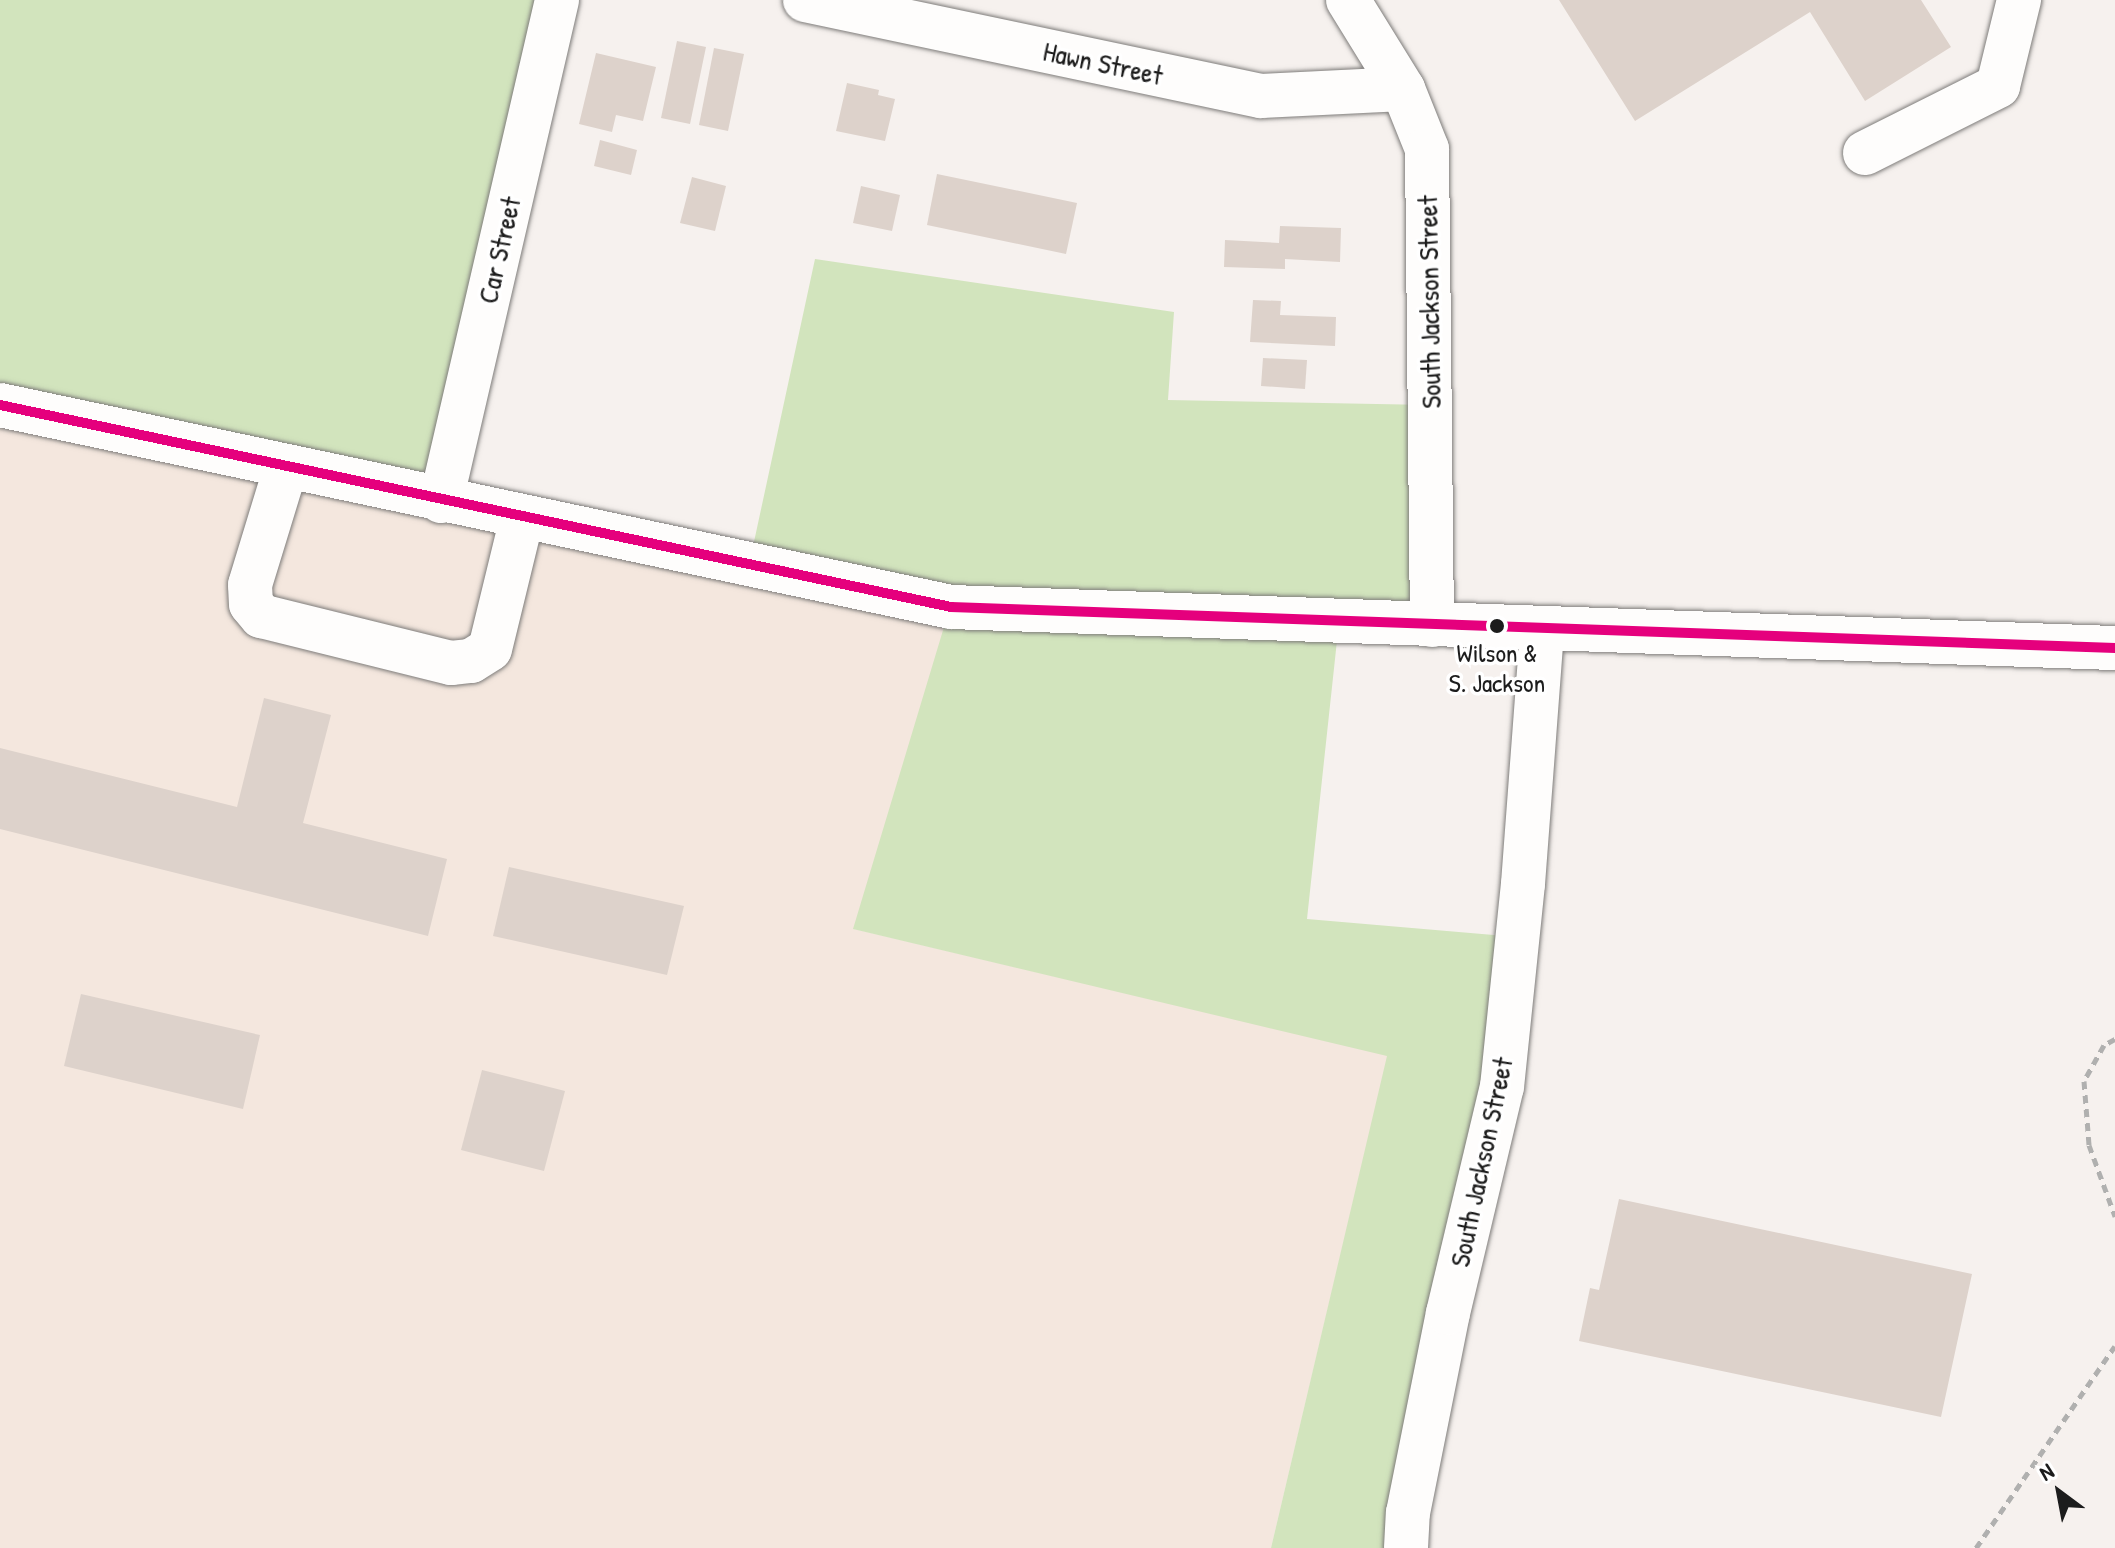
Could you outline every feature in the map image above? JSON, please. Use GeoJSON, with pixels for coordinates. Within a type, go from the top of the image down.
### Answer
{"type":"FeatureCollection","features":[{"type":"Feature","properties":{"kind":"main road","name":"Car Street"},"geometry":{"type":"LineString","coordinates":[[441,501],[557,0]]}},
{"type":"Feature","properties":{"kind":"main road","name":"Hawn Street"},"geometry":{"type":"LineString","coordinates":[[805,0],[1261,96],[1403,89]]}},
{"type":"Feature","properties":{"kind":"main road","name":"South Jackson Street"},"geometry":{"type":"LineString","coordinates":[[1348,0],[1403,89],[1427,149],[1432,625]]}},
{"type":"Feature","properties":{"kind":"main road"},"geometry":{"type":"LineString","coordinates":[[1865,153],[1998,86],[2019,0]]}},
{"type":"Feature","properties":{"kind":"main road"},"geometry":{"type":"LineString","coordinates":[[0,405],[951,607],[2115,648]]}},
{"type":"Feature","properties":{"kind":"main road"},"geometry":{"type":"LineString","coordinates":[[286,467],[250,585],[251,604],[261,616],[451,663],[471,661],[490,649],[522,518]]}},
{"type":"Feature","properties":{"kind":"main road","name":"South Jackson Street"},"geometry":{"type":"LineString","coordinates":[[1406,1548],[1408,1513],[1448,1313],[1502,1087],[1542,629]]}},
{"type":"Feature","properties":{"kind":"path"},"geometry":{"type":"LineString","coordinates":[[2115,1039],[2104,1045],[2084,1081],[2089,1145],[2115,1216]]}},
{"type":"Feature","properties":{"kind":"path"},"geometry":{"type":"LineString","coordinates":[[1976,1548],[2115,1346]]}},
{"type":"Feature","properties":{"kind":"shaded area"},"geometry":{"type":"Polygon","coordinates":[[[0,405],[951,607],[854,929],[1388,1055],[1271,1548],[0,1548],[0,405]]]}},
{"type":"Feature","properties":{"kind":"green space"},"geometry":{"type":"Polygon","coordinates":[[[0,0],[557,0],[441,501],[0,405],[0,0]]]}},
{"type":"Feature","properties":{"kind":"green space"},"geometry":{"type":"Polygon","coordinates":[[[815,259],[1174,312],[1168,400],[1430,405],[1432,625],[1339,622],[1307,919],[1517,937],[1406,1548],[1271,1548],[1387,1056],[853,929],[950,607],[749,565],[815,259]]]}},
{"type":"Feature","properties":{"kind":"building"},"geometry":{"type":"Polygon","coordinates":[[[1559,0],[1921,0],[1951,47],[1865,101],[1810,12],[1635,121],[1559,0]]]}},
{"type":"Feature","properties":{"kind":"building"},"geometry":{"type":"Polygon","coordinates":[[[677,41],[706,47],[690,124],[661,118],[677,41]]]}},
{"type":"Feature","properties":{"kind":"building"},"geometry":{"type":"Polygon","coordinates":[[[714,48],[744,54],[728,131],[699,125],[714,48]]]}},
{"type":"Feature","properties":{"kind":"building"},"geometry":{"type":"Polygon","coordinates":[[[596,53],[656,67],[643,121],[616,115],[612,132],[579,124],[596,53]]]}},
{"type":"Feature","properties":{"kind":"building"},"geometry":{"type":"Polygon","coordinates":[[[847,83],[879,90],[878,95],[895,99],[885,141],[836,131],[847,83]]]}},
{"type":"Feature","properties":{"kind":"building"},"geometry":{"type":"Polygon","coordinates":[[[600,140],[637,150],[631,175],[594,166],[600,140]]]}},
{"type":"Feature","properties":{"kind":"building"},"geometry":{"type":"Polygon","coordinates":[[[937,174],[1077,203],[1066,254],[927,225],[937,174]]]}},
{"type":"Feature","properties":{"kind":"building"},"geometry":{"type":"Polygon","coordinates":[[[692,177],[726,186],[715,231],[680,223],[692,177]]]}},
{"type":"Feature","properties":{"kind":"building"},"geometry":{"type":"Polygon","coordinates":[[[861,186],[900,195],[892,231],[853,223],[861,186]]]}},
{"type":"Feature","properties":{"kind":"building"},"geometry":{"type":"Polygon","coordinates":[[[1280,226],[1341,228],[1340,262],[1285,259],[1285,269],[1224,267],[1225,240],[1279,243],[1280,226]]]}},
{"type":"Feature","properties":{"kind":"building"},"geometry":{"type":"Polygon","coordinates":[[[1253,300],[1281,301],[1280,315],[1336,317],[1335,346],[1250,342],[1253,300]]]}},
{"type":"Feature","properties":{"kind":"building"},"geometry":{"type":"Polygon","coordinates":[[[1263,358],[1307,360],[1305,389],[1261,386],[1263,358]]]}},
{"type":"Feature","properties":{"kind":"building"},"geometry":{"type":"Polygon","coordinates":[[[264,698],[331,715],[303,823],[447,859],[428,936],[0,829],[0,748],[237,807],[264,698]]]}},
{"type":"Feature","properties":{"kind":"building"},"geometry":{"type":"Polygon","coordinates":[[[509,867],[684,906],[667,975],[493,936],[509,867]]]}},
{"type":"Feature","properties":{"kind":"building"},"geometry":{"type":"Polygon","coordinates":[[[81,994],[260,1035],[243,1109],[64,1066],[81,994]]]}},
{"type":"Feature","properties":{"kind":"building"},"geometry":{"type":"Polygon","coordinates":[[[482,1070],[565,1091],[544,1171],[461,1150],[482,1070]]]}},
{"type":"Feature","properties":{"kind":"building"},"geometry":{"type":"Polygon","coordinates":[[[1619,1199],[1972,1274],[1941,1417],[1579,1341],[1590,1288],[1599,1290],[1619,1199]]]}},
{"type":"Feature","properties":{"kind":"transit line"},"geometry":{"type":"LineString","coordinates":[[0,405],[951,607],[2115,648]]}},
{"type":"Feature","properties":{"kind":"place","name":"Wilson & S. Jackson"},"geometry":{"type":"Point","coordinates":[1497,626]}}]}
